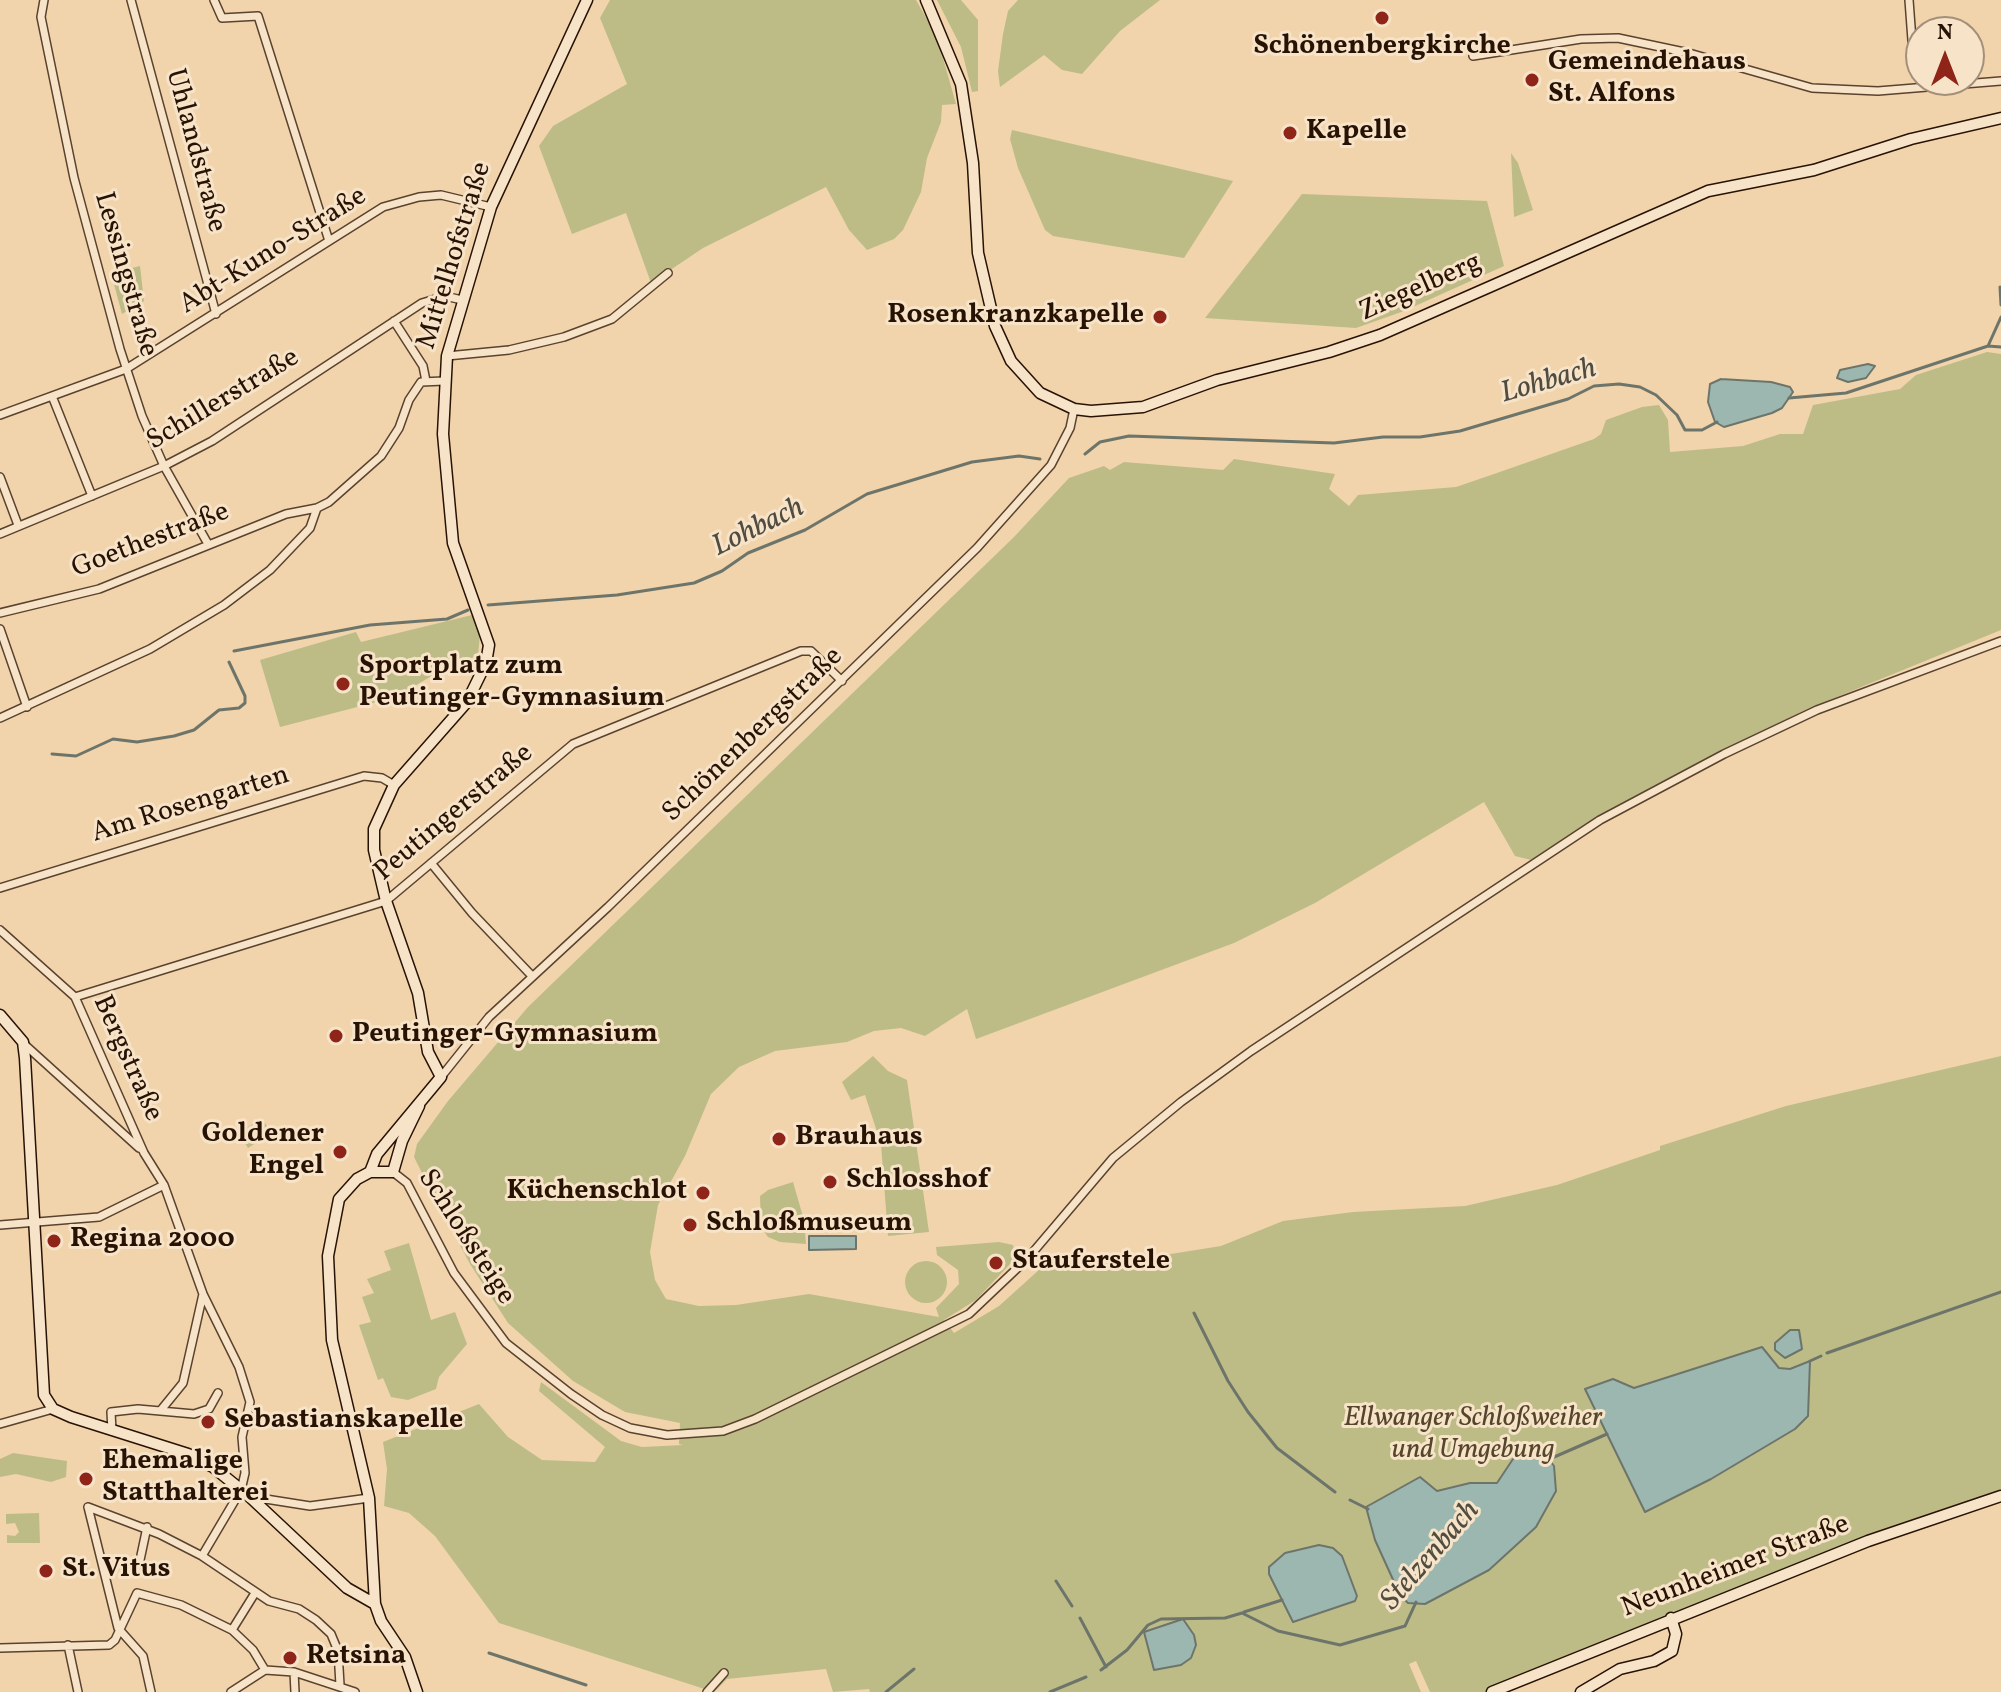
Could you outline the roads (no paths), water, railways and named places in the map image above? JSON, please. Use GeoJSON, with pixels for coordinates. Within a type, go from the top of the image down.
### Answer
{"type":"FeatureCollection","features":[{"type":"Feature","properties":{"kind":"street","name":"Uhlandstraße"},"geometry":{"type":"LineString","coordinates":[[131,0],[216,314]]}},
{"type":"Feature","properties":{"kind":"street"},"geometry":{"type":"LineString","coordinates":[[214,0],[222,18],[258,16],[329,241]]}},
{"type":"Feature","properties":{"kind":"street","name":"Mittelhofstraße"},"geometry":{"type":"LineString","coordinates":[[441,1077],[428,1052],[418,993],[386,901],[374,850],[374,829],[394,785],[467,702],[486,663],[489,645],[453,543],[443,434],[447,356],[491,207],[587,0]]}},
{"type":"Feature","properties":{"kind":"street"},"geometry":{"type":"LineString","coordinates":[[926,0],[961,84],[973,163],[978,253],[995,326],[1020,373],[1040,393],[1074,409]]}},
{"type":"Feature","properties":{"kind":"street","name":"Lessingstraße"},"geometry":{"type":"LineString","coordinates":[[43,1],[41,17],[74,178],[126,369],[164,466],[208,544]]}},
{"type":"Feature","properties":{"kind":"street"},"geometry":{"type":"LineString","coordinates":[[1473,56],[1571,40],[1618,38],[1665,47],[1812,88],[1878,91],[1905,88]]}},
{"type":"Feature","properties":{"kind":"street","name":"Ziegelberg"},"geometry":{"type":"LineString","coordinates":[[1074,409],[1119,411],[1143,407],[1217,380],[1329,352],[1380,335],[1708,191],[1814,170],[1911,139],[2001,118]]}},
{"type":"Feature","properties":{"kind":"street","name":"Abt-Kuno-Straße"},"geometry":{"type":"LineString","coordinates":[[0,415],[126,369],[383,207],[419,197],[458,197],[491,207]]}},
{"type":"Feature","properties":{"kind":"street"},"geometry":{"type":"LineString","coordinates":[[447,356],[509,350],[564,337],[612,319],[668,273]]}},
{"type":"Feature","properties":{"kind":"street","name":"Schillerstraße"},"geometry":{"type":"LineString","coordinates":[[0,534],[164,466],[212,441],[434,298],[462,300]]}},
{"type":"Feature","properties":{"kind":"street"},"geometry":{"type":"LineString","coordinates":[[394,321],[423,366],[426,381]]}},
{"type":"Feature","properties":{"kind":"street"},"geometry":{"type":"LineString","coordinates":[[0,718],[150,649],[224,605],[280,559],[310,528],[317,508],[329,502],[381,456],[399,428],[415,388],[426,381],[444,381]]}},
{"type":"Feature","properties":{"kind":"street"},"geometry":{"type":"LineString","coordinates":[[52,396],[92,496]]}},
{"type":"Feature","properties":{"kind":"street","name":"Schönenbergstraße"},"geometry":{"type":"LineString","coordinates":[[441,1077],[489,1017],[977,548],[1043,475],[1061,449],[1074,409]]}},
{"type":"Feature","properties":{"kind":"street"},"geometry":{"type":"LineString","coordinates":[[0,477],[18,525]]}},
{"type":"Feature","properties":{"kind":"street","name":"Goethestraße"},"geometry":{"type":"LineString","coordinates":[[0,613],[99,589],[286,514],[317,508]]}},
{"type":"Feature","properties":{"kind":"street"},"geometry":{"type":"LineString","coordinates":[[0,629],[27,707]]}},
{"type":"Feature","properties":{"kind":"street","name":"Schloßsteige"},"geometry":{"type":"LineString","coordinates":[[375,1604],[369,1498],[332,1340],[328,1287],[330,1244],[339,1199],[357,1179],[370,1172],[393,1172],[407,1183],[454,1273],[506,1343],[602,1415],[630,1428],[667,1435],[723,1431],[755,1419],[955,1322],[1009,1277],[1113,1158],[1181,1102],[1251,1051],[1600,820],[1724,754],[1817,710],[2001,641]]}},
{"type":"Feature","properties":{"kind":"street","name":"Peutingerstraße"},"geometry":{"type":"LineString","coordinates":[[75,997],[386,901],[573,744],[801,651],[811,651],[842,681]]}},
{"type":"Feature","properties":{"kind":"street","name":"Am Rosengarten"},"geometry":{"type":"LineString","coordinates":[[0,888],[364,776],[382,778],[394,785]]}},
{"type":"Feature","properties":{"kind":"street"},"geometry":{"type":"LineString","coordinates":[[431,863],[472,913],[532,976]]}},
{"type":"Feature","properties":{"kind":"street","name":"Bergstraße"},"geometry":{"type":"LineString","coordinates":[[0,930],[75,997],[144,1153],[164,1185],[203,1294],[239,1367],[250,1402],[242,1437],[246,1494]]}},
{"type":"Feature","properties":{"kind":"street"},"geometry":{"type":"LineString","coordinates":[[0,1015],[23,1042],[144,1153]]}},
{"type":"Feature","properties":{"kind":"street"},"geometry":{"type":"LineString","coordinates":[[23,1042],[40,1376],[44,1395],[53,1409]]}},
{"type":"Feature","properties":{"kind":"street"},"geometry":{"type":"LineString","coordinates":[[370,1172],[377,1154],[441,1077]]}},
{"type":"Feature","properties":{"kind":"street"},"geometry":{"type":"LineString","coordinates":[[393,1172],[419,1106]]}},
{"type":"Feature","properties":{"kind":"street"},"geometry":{"type":"LineString","coordinates":[[0,1225],[99,1217],[164,1185]]}},
{"type":"Feature","properties":{"kind":"street"},"geometry":{"type":"LineString","coordinates":[[161,1410],[183,1383],[203,1294]]}},
{"type":"Feature","properties":{"kind":"street"},"geometry":{"type":"LineString","coordinates":[[112,1431],[111,1412],[161,1410],[194,1414],[209,1409],[218,1393]]}},
{"type":"Feature","properties":{"kind":"street"},"geometry":{"type":"LineString","coordinates":[[0,1424],[53,1409],[188,1454],[213,1467],[347,1588],[375,1604],[381,1621],[405,1657],[417,1692]]}},
{"type":"Feature","properties":{"kind":"street"},"geometry":{"type":"LineString","coordinates":[[246,1494],[310,1506],[369,1498]]}},
{"type":"Feature","properties":{"kind":"street"},"geometry":{"type":"LineString","coordinates":[[202,1556],[246,1494]]}},
{"type":"Feature","properties":{"kind":"street","name":"Neunheimer Straße"},"geometry":{"type":"LineString","coordinates":[[1492,1692],[1868,1541],[2001,1496]]}},
{"type":"Feature","properties":{"kind":"street"},"geometry":{"type":"LineString","coordinates":[[151,1692],[143,1656],[118,1628],[88,1507],[147,1527],[202,1556],[255,1593],[299,1609],[331,1634],[348,1689]]}},
{"type":"Feature","properties":{"kind":"street"},"geometry":{"type":"LineString","coordinates":[[140,1560],[147,1527]]}},
{"type":"Feature","properties":{"kind":"street"},"geometry":{"type":"LineString","coordinates":[[0,1648],[109,1645],[115,1640],[137,1593],[181,1605],[232,1630],[253,1650],[265,1670]]}},
{"type":"Feature","properties":{"kind":"street"},"geometry":{"type":"LineString","coordinates":[[232,1630],[255,1593]]}},
{"type":"Feature","properties":{"kind":"street"},"geometry":{"type":"LineString","coordinates":[[1581,1692],[1620,1669],[1654,1661],[1672,1651],[1676,1634],[1671,1618]]}},
{"type":"Feature","properties":{"kind":"street"},"geometry":{"type":"LineString","coordinates":[[68,1645],[78,1692]]}},
{"type":"Feature","properties":{"kind":"street"},"geometry":{"type":"LineString","coordinates":[[231,1692],[265,1670],[294,1672],[348,1689]]}},
{"type":"Feature","properties":{"kind":"street"},"geometry":{"type":"LineString","coordinates":[[294,1672],[295,1692]]}},
{"type":"Feature","properties":{"kind":"street"},"geometry":{"type":"LineString","coordinates":[[707,1692],[724,1673]]}},
{"type":"Feature","properties":{"kind":"water"},"geometry":{"type":"Polygon","coordinates":[[[1868,364],[1875,366],[1866,378],[1848,382],[1837,378],[1840,370],[1868,364]]]}},
{"type":"Feature","properties":{"kind":"water"},"geometry":{"type":"Polygon","coordinates":[[[1721,379],[1771,382],[1790,387],[1793,392],[1782,408],[1724,427],[1715,422],[1708,402],[1710,384],[1721,379]]]}},
{"type":"Feature","properties":{"kind":"water"},"geometry":{"type":"Polygon","coordinates":[[[809,1236],[856,1236],[856,1249],[809,1250],[809,1236]]]}},
{"type":"Feature","properties":{"kind":"water"},"geometry":{"type":"Polygon","coordinates":[[[1790,1330],[1799,1330],[1802,1349],[1785,1358],[1775,1350],[1775,1343],[1790,1330]]]}},
{"type":"Feature","properties":{"kind":"water"},"geometry":{"type":"Polygon","coordinates":[[[1762,1347],[1779,1368],[1790,1369],[1810,1361],[1808,1416],[1795,1429],[1711,1479],[1645,1512],[1585,1389],[1613,1379],[1634,1388],[1762,1347]]]}},
{"type":"Feature","properties":{"kind":"water"},"geometry":{"type":"Polygon","coordinates":[[[1538,1445],[1554,1466],[1556,1491],[1536,1527],[1489,1570],[1425,1604],[1408,1603],[1400,1595],[1375,1540],[1366,1507],[1420,1477],[1437,1491],[1470,1483],[1497,1483],[1513,1459],[1538,1445]]]}},
{"type":"Feature","properties":{"kind":"water"},"geometry":{"type":"Polygon","coordinates":[[[1319,1545],[1333,1548],[1342,1556],[1357,1596],[1355,1601],[1293,1622],[1269,1574],[1269,1567],[1285,1553],[1319,1545]]]}},
{"type":"Feature","properties":{"kind":"water"},"geometry":{"type":"Polygon","coordinates":[[[1183,1619],[1194,1635],[1196,1645],[1191,1658],[1181,1665],[1154,1670],[1144,1632],[1183,1619]]]}},
{"type":"Feature","properties":{"kind":"waterway"},"geometry":{"type":"LineString","coordinates":[[2000,287],[2001,305]]}},
{"type":"Feature","properties":{"kind":"waterway"},"geometry":{"type":"LineString","coordinates":[[1988,346],[2001,317]]}},
{"type":"Feature","properties":{"kind":"waterway","name":"Lohbach"},"geometry":{"type":"LineString","coordinates":[[1789,398],[1846,393],[1988,346],[2001,347]]}},
{"type":"Feature","properties":{"kind":"waterway","name":"Lohbach"},"geometry":{"type":"LineString","coordinates":[[1085,454],[1100,442],[1129,436],[1334,443],[1383,437],[1420,437],[1460,431],[1568,399],[1594,386],[1619,384],[1640,387],[1656,395],[1677,415],[1685,430],[1702,430],[1717,422]]}},
{"type":"Feature","properties":{"kind":"waterway","name":"Lohbach"},"geometry":{"type":"LineString","coordinates":[[488,605],[617,595],[694,583],[722,571],[748,553],[805,530],[867,494],[972,462],[1019,456],[1040,459]]}},
{"type":"Feature","properties":{"kind":"waterway","name":"Lohbach"},"geometry":{"type":"LineString","coordinates":[[234,651],[370,625],[447,619],[468,610]]}},
{"type":"Feature","properties":{"kind":"waterway","name":"Lohbach"},"geometry":{"type":"LineString","coordinates":[[52,754],[76,756],[113,739],[137,742],[174,736],[194,730],[219,710],[239,708],[245,703],[245,696],[229,662]]}},
{"type":"Feature","properties":{"kind":"waterway","name":"Stelzenbach"},"geometry":{"type":"LineString","coordinates":[[1827,1353],[2001,1292]]}},
{"type":"Feature","properties":{"kind":"waterway"},"geometry":{"type":"LineString","coordinates":[[1194,1313],[1228,1381],[1248,1412],[1277,1448],[1335,1492]]}},
{"type":"Feature","properties":{"kind":"waterway","name":"Stelzenbach"},"geometry":{"type":"LineString","coordinates":[[1810,1361],[1821,1356]]}},
{"type":"Feature","properties":{"kind":"waterway","name":"Stelzenbach"},"geometry":{"type":"LineString","coordinates":[[1545,1461],[1607,1434]]}},
{"type":"Feature","properties":{"kind":"waterway"},"geometry":{"type":"LineString","coordinates":[[1350,1500],[1368,1509]]}},
{"type":"Feature","properties":{"kind":"waterway"},"geometry":{"type":"LineString","coordinates":[[1056,1581],[1072,1606]]}},
{"type":"Feature","properties":{"kind":"waterway"},"geometry":{"type":"LineString","coordinates":[[1244,1612],[1282,1600]]}},
{"type":"Feature","properties":{"kind":"waterway","name":"Stelzenbach"},"geometry":{"type":"LineString","coordinates":[[1101,1670],[1127,1650],[1148,1625],[1161,1619],[1225,1618],[1242,1613],[1278,1631],[1340,1645],[1405,1626],[1416,1602]]}},
{"type":"Feature","properties":{"kind":"waterway"},"geometry":{"type":"LineString","coordinates":[[1080,1618],[1106,1667]]}},
{"type":"Feature","properties":{"kind":"waterway","name":"Stelzenbach"},"geometry":{"type":"LineString","coordinates":[[489,1653],[586,1685]]}},
{"type":"Feature","properties":{"kind":"waterway"},"geometry":{"type":"LineString","coordinates":[[886,1692],[914,1669]]}},
{"type":"Feature","properties":{"kind":"waterway","name":"Stelzenbach"},"geometry":{"type":"LineString","coordinates":[[1050,1692],[1086,1677]]}},
{"type":"Feature","properties":{"kind":"place","name":"Schönenbergkirche"},"geometry":{"type":"Point","coordinates":[1382,18]}},
{"type":"Feature","properties":{"kind":"place","name":"Gemeindehaus St. Alfons"},"geometry":{"type":"Point","coordinates":[1532,80]}},
{"type":"Feature","properties":{"kind":"place","name":"Kapelle"},"geometry":{"type":"Point","coordinates":[1290,133]}},
{"type":"Feature","properties":{"kind":"place","name":"Rosenkranzkapelle"},"geometry":{"type":"Point","coordinates":[1160,317]}},
{"type":"Feature","properties":{"kind":"place","name":"Sportplatz zum Peutinger-Gymnasium"},"geometry":{"type":"Point","coordinates":[343,684]}},
{"type":"Feature","properties":{"kind":"place","name":"Peutinger-Gymnasium"},"geometry":{"type":"Point","coordinates":[336,1036]}},
{"type":"Feature","properties":{"kind":"place","name":"Brauhaus"},"geometry":{"type":"Point","coordinates":[779,1139]}},
{"type":"Feature","properties":{"kind":"place","name":"Goldener Engel"},"geometry":{"type":"Point","coordinates":[340,1152]}},
{"type":"Feature","properties":{"kind":"place","name":"Schlosshof"},"geometry":{"type":"Point","coordinates":[830,1182]}},
{"type":"Feature","properties":{"kind":"place","name":"Küchenschlot"},"geometry":{"type":"Point","coordinates":[703,1193]}},
{"type":"Feature","properties":{"kind":"place","name":"Schloßmuseum"},"geometry":{"type":"Point","coordinates":[690,1225]}},
{"type":"Feature","properties":{"kind":"place","name":"Regina 2000"},"geometry":{"type":"Point","coordinates":[54,1241]}},
{"type":"Feature","properties":{"kind":"place","name":"Stauferstele"},"geometry":{"type":"Point","coordinates":[996,1263]}},
{"type":"Feature","properties":{"kind":"place","name":"Sebastianskapelle"},"geometry":{"type":"Point","coordinates":[208,1422]}},
{"type":"Feature","properties":{"kind":"place","name":"Ehemalige Statthalterei"},"geometry":{"type":"Point","coordinates":[86,1479]}},
{"type":"Feature","properties":{"kind":"place","name":"St. Vitus"},"geometry":{"type":"Point","coordinates":[46,1571]}},
{"type":"Feature","properties":{"kind":"place","name":"Retsina"},"geometry":{"type":"Point","coordinates":[290,1658]}},
{"type":"Feature","properties":{"kind":"park label","name":"Ellwanger Schloßweiher und Umgebung"},"geometry":{"type":"Point","coordinates":[1473,1436]}}]}
